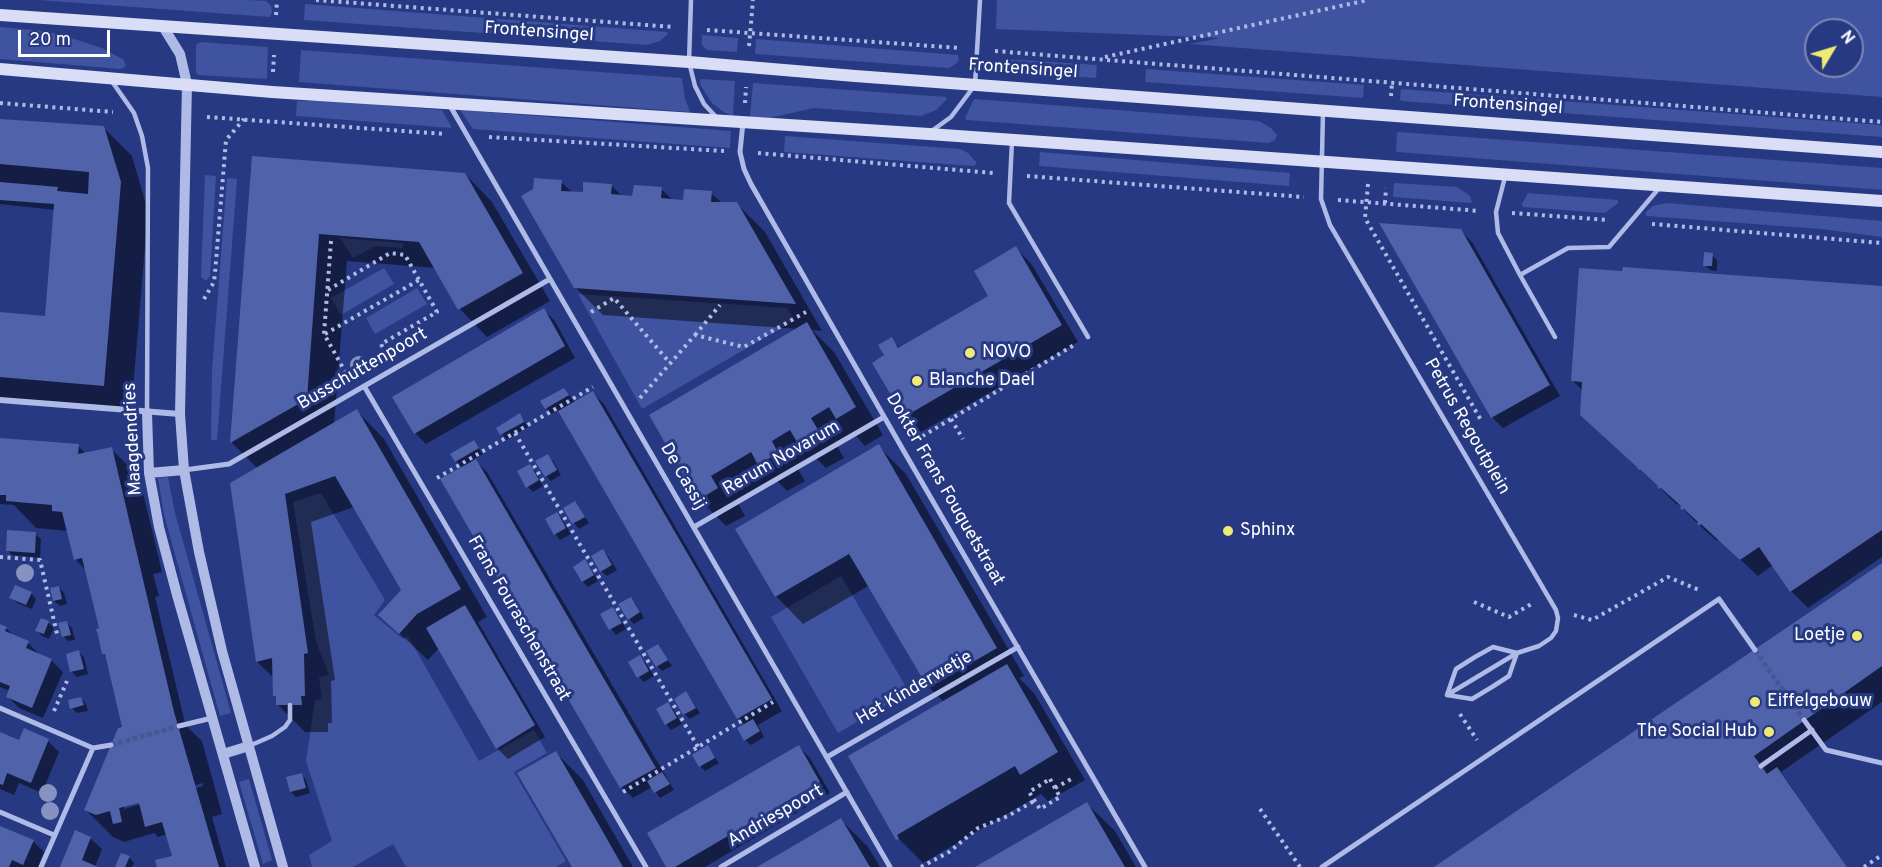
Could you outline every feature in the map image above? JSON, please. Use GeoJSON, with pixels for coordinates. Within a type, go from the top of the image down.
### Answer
{"type":"FeatureCollection","features":[{"type":"Feature","properties":{"kind":"main road","name":"Frontensingel"},"geometry":{"type":"LineString","coordinates":[[0,15],[690,62],[1882,152]]}},
{"type":"Feature","properties":{"kind":"main road"},"geometry":{"type":"LineString","coordinates":[[0,69],[272,92],[1322,160],[1882,201]]}},
{"type":"Feature","properties":{"kind":"street"},"geometry":{"type":"LineString","coordinates":[[162,25],[180,54],[187,84],[180,414],[184,470],[207,590],[222,651],[283,867]]}},
{"type":"Feature","properties":{"kind":"street","name":"De Cassij"},"geometry":{"type":"LineString","coordinates":[[448,102],[890,867]]}},
{"type":"Feature","properties":{"kind":"street","name":"Dokter Frans Fouquetstraat"},"geometry":{"type":"LineString","coordinates":[[743,122],[740,152],[751,184],[1145,867]]}},
{"type":"Feature","properties":{"kind":"street","name":"Busschuttenpoort"},"geometry":{"type":"LineString","coordinates":[[184,470],[229,464],[550,279]]}},
{"type":"Feature","properties":{"kind":"street","name":"Frans Fouraschenstraat"},"geometry":{"type":"LineString","coordinates":[[364,386],[646,867]]}},
{"type":"Feature","properties":{"kind":"street"},"geometry":{"type":"LineString","coordinates":[[0,400],[180,414]]}},
{"type":"Feature","properties":{"kind":"street","name":"Maagdendries"},"geometry":{"type":"LineString","coordinates":[[147,413],[149,473],[153,500],[174,584],[255,867]]}},
{"type":"Feature","properties":{"kind":"street","name":"Rerum Novarum"},"geometry":{"type":"LineString","coordinates":[[694,527],[884,417]]}},
{"type":"Feature","properties":{"kind":"street"},"geometry":{"type":"LineString","coordinates":[[149,473],[184,470]]}},
{"type":"Feature","properties":{"kind":"street"},"geometry":{"type":"LineString","coordinates":[[1322,867],[1719,599],[1755,650]]}},
{"type":"Feature","properties":{"kind":"street","name":"Het Kinderwetje"},"geometry":{"type":"LineString","coordinates":[[827,757],[1018,647]]}},
{"type":"Feature","properties":{"kind":"street"},"geometry":{"type":"LineString","coordinates":[[0,708],[93,748],[111,745]]}},
{"type":"Feature","properties":{"kind":"street"},"geometry":{"type":"LineString","coordinates":[[179,726],[213,717]]}},
{"type":"Feature","properties":{"kind":"street"},"geometry":{"type":"LineString","coordinates":[[1804,720],[1826,750],[1882,763]]}},
{"type":"Feature","properties":{"kind":"street"},"geometry":{"type":"LineString","coordinates":[[1761,766],[1812,730]]}},
{"type":"Feature","properties":{"kind":"street"},"geometry":{"type":"LineString","coordinates":[[223,754],[249,746]]}},
{"type":"Feature","properties":{"kind":"street"},"geometry":{"type":"LineString","coordinates":[[41,867],[93,748]]}},
{"type":"Feature","properties":{"kind":"street","name":"Andriespoort"},"geometry":{"type":"LineString","coordinates":[[721,867],[847,792]]}},
{"type":"Feature","properties":{"kind":"street"},"geometry":{"type":"LineString","coordinates":[[0,812],[54,835]]}},
{"type":"Feature","properties":{"kind":"lane"},"geometry":{"type":"LineString","coordinates":[[691,0],[690,62],[695,87],[704,104],[719,120]]}},
{"type":"Feature","properties":{"kind":"lane"},"geometry":{"type":"LineString","coordinates":[[929,134],[951,117],[975,85],[980,0]]}},
{"type":"Feature","properties":{"kind":"lane","name":"Maagdendries"},"geometry":{"type":"LineString","coordinates":[[109,78],[134,113],[142,136],[148,168],[147,413]]}},
{"type":"Feature","properties":{"kind":"lane","name":"Petrus Regoutplein"},"geometry":{"type":"LineString","coordinates":[[1323,110],[1321,199],[1329,225],[1556,610]]}},
{"type":"Feature","properties":{"kind":"lane"},"geometry":{"type":"LineString","coordinates":[[1012,141],[1009,203],[1088,337]]}},
{"type":"Feature","properties":{"kind":"lane"},"geometry":{"type":"LineString","coordinates":[[1506,174],[1496,212],[1498,233],[1555,337]]}},
{"type":"Feature","properties":{"kind":"lane"},"geometry":{"type":"LineString","coordinates":[[1520,275],[1568,248],[1609,247],[1661,186]]}},
{"type":"Feature","properties":{"kind":"lane"},"geometry":{"type":"LineString","coordinates":[[1447,696],[1517,653],[1551,638],[1558,624],[1556,610]]}},
{"type":"Feature","properties":{"kind":"lane"},"geometry":{"type":"LineString","coordinates":[[1447,696],[1456,669],[1475,657],[1492,647],[1517,653]]}},
{"type":"Feature","properties":{"kind":"lane"},"geometry":{"type":"LineString","coordinates":[[1447,696],[1472,699],[1492,687],[1509,676],[1517,653]]}},
{"type":"Feature","properties":{"kind":"lane"},"geometry":{"type":"LineString","coordinates":[[249,746],[272,736],[285,727],[290,720],[290,705]]}},
{"type":"Feature","properties":{"kind":"path"},"geometry":{"type":"LineString","coordinates":[[270,120],[277,0]]}},
{"type":"Feature","properties":{"kind":"path","name":"Frontensingel"},"geometry":{"type":"LineString","coordinates":[[315,0],[750,34],[1101,58],[1882,122]]}},
{"type":"Feature","properties":{"kind":"path"},"geometry":{"type":"LineString","coordinates":[[750,34],[753,0]]}},
{"type":"Feature","properties":{"kind":"path"},"geometry":{"type":"LineString","coordinates":[[1101,58],[1368,0]]}},
{"type":"Feature","properties":{"kind":"path"},"geometry":{"type":"LineString","coordinates":[[0,103],[112,112]]}},
{"type":"Feature","properties":{"kind":"path"},"geometry":{"type":"LineString","coordinates":[[186,115],[468,136],[740,152]]}},
{"type":"Feature","properties":{"kind":"path"},"geometry":{"type":"LineString","coordinates":[[203,301],[214,282],[226,140],[244,119]]}},
{"type":"Feature","properties":{"kind":"path"},"geometry":{"type":"LineString","coordinates":[[331,241],[324,334],[342,366]]}},
{"type":"Feature","properties":{"kind":"path"},"geometry":{"type":"LineString","coordinates":[[328,290],[390,253],[405,255],[437,312],[381,344],[394,369]]}},
{"type":"Feature","properties":{"kind":"path"},"geometry":{"type":"LineString","coordinates":[[1386,254],[1482,422]]}},
{"type":"Feature","properties":{"kind":"path"},"geometry":{"type":"LineString","coordinates":[[324,334],[419,280]]}},
{"type":"Feature","properties":{"kind":"path"},"geometry":{"type":"LineString","coordinates":[[575,322],[614,298],[670,363]]}},
{"type":"Feature","properties":{"kind":"path"},"geometry":{"type":"LineString","coordinates":[[627,412],[720,304]]}},
{"type":"Feature","properties":{"kind":"path"},"geometry":{"type":"LineString","coordinates":[[695,335],[744,347],[820,304]]}},
{"type":"Feature","properties":{"kind":"path"},"geometry":{"type":"LineString","coordinates":[[914,440],[1088,337]]}},
{"type":"Feature","properties":{"kind":"path"},"geometry":{"type":"LineString","coordinates":[[423,486],[607,378]]}},
{"type":"Feature","properties":{"kind":"path"},"geometry":{"type":"LineString","coordinates":[[951,418],[963,439]]}},
{"type":"Feature","properties":{"kind":"path"},"geometry":{"type":"LineString","coordinates":[[515,433],[698,747]]}},
{"type":"Feature","properties":{"kind":"path"},"geometry":{"type":"LineString","coordinates":[[0,557],[39,560],[58,638]]}},
{"type":"Feature","properties":{"kind":"path"},"geometry":{"type":"LineString","coordinates":[[1474,602],[1509,617],[1533,602],[1592,620],[1668,577],[1719,599]]}},
{"type":"Feature","properties":{"kind":"path"},"geometry":{"type":"LineString","coordinates":[[46,728],[67,681]]}},
{"type":"Feature","properties":{"kind":"path"},"geometry":{"type":"LineString","coordinates":[[607,801],[789,692]]}},
{"type":"Feature","properties":{"kind":"path"},"geometry":{"type":"LineString","coordinates":[[1458,711],[1487,756]]}},
{"type":"Feature","properties":{"kind":"path"},"geometry":{"type":"LineString","coordinates":[[1050,779],[1060,797],[1040,810],[1034,801],[1029,792],[1050,779]]}},
{"type":"Feature","properties":{"kind":"path"},"geometry":{"type":"LineString","coordinates":[[921,867],[949,852],[978,828],[1008,816],[1034,801]]}},
{"type":"Feature","properties":{"kind":"path"},"geometry":{"type":"LineString","coordinates":[[1260,809],[1300,867]]}},
{"type":"Feature","properties":{"kind":"path"},"geometry":{"type":"LineString","coordinates":[[1864,867],[1882,855]]}},
{"type":"Feature","properties":{"kind":"shaded area"},"geometry":{"type":"Polygon","coordinates":[[[38,0],[248,0],[266,1],[271,6],[272,12],[270,17],[38,0]]]}},
{"type":"Feature","properties":{"kind":"shaded area"},"geometry":{"type":"Polygon","coordinates":[[[997,0],[1882,0],[1882,97],[1190,44],[1220,38],[996,29],[997,0]]]}},
{"type":"Feature","properties":{"kind":"shaded area"},"geometry":{"type":"Polygon","coordinates":[[[305,4],[667,32],[668,34],[660,41],[647,45],[304,20],[305,4]]]}},
{"type":"Feature","properties":{"kind":"shaded area"},"geometry":{"type":"Polygon","coordinates":[[[0,27],[43,31],[65,36],[102,48],[124,60],[126,66],[121,69],[0,59],[0,27]]]}},
{"type":"Feature","properties":{"kind":"shaded area"},"geometry":{"type":"Polygon","coordinates":[[[702,35],[738,38],[737,52],[707,50],[702,45],[702,35]]]}},
{"type":"Feature","properties":{"kind":"shaded area"},"geometry":{"type":"Polygon","coordinates":[[[756,39],[958,55],[959,59],[949,68],[755,54],[756,39]]]}},
{"type":"Feature","properties":{"kind":"shaded area"},"geometry":{"type":"Polygon","coordinates":[[[200,42],[268,47],[267,78],[198,75],[196,45],[200,42]]]}},
{"type":"Feature","properties":{"kind":"shaded area"},"geometry":{"type":"Polygon","coordinates":[[[301,50],[682,78],[685,99],[690,111],[299,82],[301,50]]]}},
{"type":"Feature","properties":{"kind":"shaded area"},"geometry":{"type":"Polygon","coordinates":[[[1007,59],[1097,65],[1096,78],[1026,73],[1008,65],[1005,62],[1007,59]]]}},
{"type":"Feature","properties":{"kind":"shaded area"},"geometry":{"type":"Polygon","coordinates":[[[1146,69],[1364,85],[1363,98],[1145,82],[1146,69]]]}},
{"type":"Feature","properties":{"kind":"shaded area"},"geometry":{"type":"Polygon","coordinates":[[[701,79],[735,81],[733,116],[712,103],[701,86],[701,79]]]}},
{"type":"Feature","properties":{"kind":"shaded area"},"geometry":{"type":"Polygon","coordinates":[[[753,83],[946,97],[947,99],[936,110],[921,116],[814,108],[769,118],[750,117],[753,83]]]}},
{"type":"Feature","properties":{"kind":"shaded area"},"geometry":{"type":"Polygon","coordinates":[[[1401,89],[1882,125],[1882,137],[1401,101],[1401,89]]]}},
{"type":"Feature","properties":{"kind":"shaded area"},"geometry":{"type":"Polygon","coordinates":[[[974,99],[1259,121],[1271,128],[1277,135],[1275,140],[1269,143],[967,120],[965,118],[974,99]]]}},
{"type":"Feature","properties":{"kind":"shaded area"},"geometry":{"type":"Polygon","coordinates":[[[297,101],[333,101],[442,110],[452,128],[296,116],[297,101]]]}},
{"type":"Feature","properties":{"kind":"shaded area"},"geometry":{"type":"Polygon","coordinates":[[[460,110],[731,131],[730,148],[473,129],[460,110]]]}},
{"type":"Feature","properties":{"kind":"shaded area"},"geometry":{"type":"Polygon","coordinates":[[[1397,133],[1882,168],[1882,190],[1397,152],[1397,133]]]}},
{"type":"Feature","properties":{"kind":"shaded area"},"geometry":{"type":"Polygon","coordinates":[[[785,136],[960,149],[968,153],[977,163],[974,166],[784,152],[785,136]]]}},
{"type":"Feature","properties":{"kind":"shaded area"},"geometry":{"type":"Polygon","coordinates":[[[1040,152],[1290,173],[1289,186],[1039,166],[1040,152]]]}},
{"type":"Feature","properties":{"kind":"shaded area"},"geometry":{"type":"Polygon","coordinates":[[[205,175],[216,176],[210,276],[206,281],[201,277],[205,175]]]}},
{"type":"Feature","properties":{"kind":"shaded area"},"geometry":{"type":"Polygon","coordinates":[[[227,178],[237,179],[217,440],[211,440],[212,370],[227,178]]]}},
{"type":"Feature","properties":{"kind":"shaded area"},"geometry":{"type":"Polygon","coordinates":[[[1395,183],[1457,187],[1470,196],[1472,202],[1394,197],[1395,183]]]}},
{"type":"Feature","properties":{"kind":"shaded area"},"geometry":{"type":"Polygon","coordinates":[[[1528,193],[1618,200],[1618,203],[1605,213],[1523,207],[1522,204],[1528,193]]]}},
{"type":"Feature","properties":{"kind":"shaded area"},"geometry":{"type":"Polygon","coordinates":[[[1667,203],[1882,221],[1882,237],[1821,229],[1647,216],[1645,214],[1653,206],[1667,203]]]}},
{"type":"Feature","properties":{"kind":"shaded area"},"geometry":{"type":"Polygon","coordinates":[[[340,238],[403,243],[403,248],[375,246],[353,258],[340,238]]]}},
{"type":"Feature","properties":{"kind":"shaded area"},"geometry":{"type":"Polygon","coordinates":[[[384,268],[394,284],[341,315],[331,298],[384,268]]]}},
{"type":"Feature","properties":{"kind":"shaded area"},"geometry":{"type":"Polygon","coordinates":[[[417,288],[427,304],[375,334],[366,318],[417,288]]]}},
{"type":"Feature","properties":{"kind":"shaded area"},"geometry":{"type":"Polygon","coordinates":[[[578,294],[787,308],[795,320],[642,409],[578,294]]]}},
{"type":"Feature","properties":{"kind":"shaded area"},"geometry":{"type":"Polygon","coordinates":[[[168,477],[175,513],[231,713],[220,716],[164,515],[158,478],[168,477]]]}},
{"type":"Feature","properties":{"kind":"shaded area"},"geometry":{"type":"Polygon","coordinates":[[[321,493],[385,600],[374,615],[403,639],[408,636],[479,761],[534,730],[547,753],[514,772],[566,861],[556,867],[406,867],[393,844],[353,867],[312,867],[309,855],[332,841],[306,761],[315,700],[322,699],[319,677],[329,675],[316,641],[293,502],[321,493]]]}},
{"type":"Feature","properties":{"kind":"shaded area"},"geometry":{"type":"Polygon","coordinates":[[[841,576],[909,692],[838,733],[771,617],[841,576]]]}},
{"type":"Feature","properties":{"kind":"shaded area"},"geometry":{"type":"Polygon","coordinates":[[[249,779],[272,860],[263,864],[239,782],[249,779]]]}},
{"type":"Feature","properties":{"kind":"building"},"geometry":{"type":"Polygon","coordinates":[[[0,119],[104,126],[121,182],[104,386],[0,377],[0,312],[45,316],[54,204],[0,200],[0,182],[58,187],[57,191],[88,194],[89,172],[0,164],[0,119]]]}},
{"type":"Feature","properties":{"kind":"building"},"geometry":{"type":"Polygon","coordinates":[[[252,156],[465,173],[523,273],[458,310],[419,242],[319,234],[307,399],[230,443],[252,156]]]}},
{"type":"Feature","properties":{"kind":"building"},"geometry":{"type":"Polygon","coordinates":[[[534,178],[562,180],[561,191],[583,192],[583,182],[612,184],[611,194],[632,196],[634,185],[662,187],[661,198],[683,200],[684,189],[712,191],[711,202],[737,202],[796,304],[574,288],[521,196],[533,189],[534,178]]]}},
{"type":"Feature","properties":{"kind":"building"},"geometry":{"type":"Polygon","coordinates":[[[1379,223],[1461,229],[1550,385],[1491,418],[1379,223]]]}},
{"type":"Feature","properties":{"kind":"building"},"geometry":{"type":"Polygon","coordinates":[[[1016,246],[1062,325],[904,417],[872,363],[884,355],[878,345],[892,337],[898,348],[988,296],[974,271],[1016,246]]]}},
{"type":"Feature","properties":{"kind":"building"},"geometry":{"type":"Polygon","coordinates":[[[1704,252],[1713,253],[1712,266],[1703,266],[1704,252]]]}},
{"type":"Feature","properties":{"kind":"building"},"geometry":{"type":"Polygon","coordinates":[[[1623,267],[1882,286],[1882,530],[1790,592],[1759,547],[1740,560],[1701,524],[1699,526],[1698,522],[1680,508],[1681,506],[1661,488],[1659,489],[1580,415],[1582,382],[1571,381],[1579,268],[1622,271],[1623,267]]]}},
{"type":"Feature","properties":{"kind":"building"},"geometry":{"type":"Polygon","coordinates":[[[544,308],[565,346],[414,434],[392,397],[544,308]]]}},
{"type":"Feature","properties":{"kind":"building"},"geometry":{"type":"Polygon","coordinates":[[[807,322],[856,407],[836,419],[829,407],[811,418],[818,430],[797,442],[790,430],[772,441],[778,453],[758,465],[751,452],[711,476],[718,488],[698,500],[649,415],[807,322]]]}},
{"type":"Feature","properties":{"kind":"building"},"geometry":{"type":"Polygon","coordinates":[[[564,388],[569,395],[545,409],[540,401],[564,388]]]}},
{"type":"Feature","properties":{"kind":"building"},"geometry":{"type":"Polygon","coordinates":[[[593,391],[772,699],[737,719],[558,411],[593,391]]]}},
{"type":"Feature","properties":{"kind":"building"},"geometry":{"type":"Polygon","coordinates":[[[357,409],[461,589],[417,614],[399,634],[378,615],[401,590],[335,476],[285,494],[308,653],[304,654],[305,696],[301,696],[302,705],[276,705],[276,696],[273,696],[272,658],[256,662],[230,483],[357,409]]]}},
{"type":"Feature","properties":{"kind":"building"},"geometry":{"type":"Polygon","coordinates":[[[520,413],[524,422],[500,435],[496,428],[520,413]]]}},
{"type":"Feature","properties":{"kind":"building"},"geometry":{"type":"Polygon","coordinates":[[[0,438],[79,444],[78,454],[112,447],[174,712],[219,867],[157,867],[155,860],[172,856],[162,822],[145,827],[139,803],[119,808],[122,822],[113,824],[110,811],[96,815],[84,810],[118,728],[122,727],[105,654],[102,654],[96,629],[99,628],[82,558],[74,560],[62,512],[52,511],[52,505],[6,501],[6,495],[0,495],[0,438]]]}},
{"type":"Feature","properties":{"kind":"building"},"geometry":{"type":"Polygon","coordinates":[[[474,440],[479,448],[455,462],[450,454],[474,440]]]}},
{"type":"Feature","properties":{"kind":"building"},"geometry":{"type":"Polygon","coordinates":[[[879,444],[997,648],[928,688],[849,554],[775,597],[735,529],[879,444]]]}},
{"type":"Feature","properties":{"kind":"building"},"geometry":{"type":"Polygon","coordinates":[[[548,454],[557,470],[545,477],[535,461],[548,454]]]}},
{"type":"Feature","properties":{"kind":"building"},"geometry":{"type":"Polygon","coordinates":[[[476,459],[656,768],[620,788],[440,479],[476,459]]]}},
{"type":"Feature","properties":{"kind":"building"},"geometry":{"type":"Polygon","coordinates":[[[530,464],[539,480],[526,488],[517,471],[530,464]]]}},
{"type":"Feature","properties":{"kind":"building"},"geometry":{"type":"Polygon","coordinates":[[[575,501],[585,517],[572,524],[563,508],[575,501]]]}},
{"type":"Feature","properties":{"kind":"building"},"geometry":{"type":"Polygon","coordinates":[[[557,512],[566,528],[554,535],[545,519],[557,512]]]}},
{"type":"Feature","properties":{"kind":"building"},"geometry":{"type":"Polygon","coordinates":[[[7,530],[36,532],[35,553],[6,551],[7,530]]]}},
{"type":"Feature","properties":{"kind":"building"},"geometry":{"type":"Polygon","coordinates":[[[603,549],[612,565],[600,572],[591,556],[603,549]]]}},
{"type":"Feature","properties":{"kind":"building"},"geometry":{"type":"Polygon","coordinates":[[[585,559],[594,575],[582,582],[573,567],[585,559]]]}},
{"type":"Feature","properties":{"kind":"building","name":"Eiffelgebouw"},"geometry":{"type":"Polygon","coordinates":[[[1882,563],[1882,666],[1754,756],[1767,774],[1777,767],[1847,867],[1434,867],[1882,563]]]}},
{"type":"Feature","properties":{"kind":"building"},"geometry":{"type":"Polygon","coordinates":[[[15,585],[32,592],[26,605],[9,598],[15,585]]]}},
{"type":"Feature","properties":{"kind":"building"},"geometry":{"type":"Polygon","coordinates":[[[59,586],[62,599],[53,601],[50,588],[59,586]]]}},
{"type":"Feature","properties":{"kind":"building"},"geometry":{"type":"Polygon","coordinates":[[[631,597],[640,612],[628,620],[618,604],[631,597]]]}},
{"type":"Feature","properties":{"kind":"building"},"geometry":{"type":"Polygon","coordinates":[[[465,605],[535,725],[496,749],[426,628],[465,605]]]}},
{"type":"Feature","properties":{"kind":"building"},"geometry":{"type":"Polygon","coordinates":[[[613,607],[622,623],[609,630],[600,614],[613,607]]]}},
{"type":"Feature","properties":{"kind":"building"},"geometry":{"type":"Polygon","coordinates":[[[41,618],[49,621],[44,634],[35,631],[41,618]]]}},
{"type":"Feature","properties":{"kind":"building"},"geometry":{"type":"Polygon","coordinates":[[[67,621],[71,635],[62,637],[58,623],[67,621]]]}},
{"type":"Feature","properties":{"kind":"building"},"geometry":{"type":"Polygon","coordinates":[[[0,624],[7,627],[5,631],[29,641],[26,648],[52,659],[32,708],[6,697],[10,686],[0,682],[0,624]]]}},
{"type":"Feature","properties":{"kind":"building"},"geometry":{"type":"Polygon","coordinates":[[[658,644],[668,660],[656,667],[646,651],[658,644]]]}},
{"type":"Feature","properties":{"kind":"building"},"geometry":{"type":"Polygon","coordinates":[[[79,650],[84,669],[70,672],[66,654],[79,650]]]}},
{"type":"Feature","properties":{"kind":"building"},"geometry":{"type":"Polygon","coordinates":[[[640,655],[649,671],[637,678],[628,662],[640,655]]]}},
{"type":"Feature","properties":{"kind":"building"},"geometry":{"type":"Polygon","coordinates":[[[1007,664],[1058,752],[1020,775],[1015,766],[897,835],[899,839],[896,840],[848,756],[1007,664]]]}},
{"type":"Feature","properties":{"kind":"building"},"geometry":{"type":"Polygon","coordinates":[[[686,691],[696,708],[683,715],[674,699],[686,691]]]}},
{"type":"Feature","properties":{"kind":"building"},"geometry":{"type":"Polygon","coordinates":[[[81,697],[84,705],[70,709],[68,700],[81,697]]]}},
{"type":"Feature","properties":{"kind":"building"},"geometry":{"type":"Polygon","coordinates":[[[668,702],[677,718],[665,725],[656,709],[668,702]]]}},
{"type":"Feature","properties":{"kind":"building"},"geometry":{"type":"Polygon","coordinates":[[[753,719],[760,731],[744,741],[737,728],[753,719]]]}},
{"type":"Feature","properties":{"kind":"building"},"geometry":{"type":"Polygon","coordinates":[[[24,728],[49,739],[31,783],[7,773],[3,785],[0,784],[0,732],[19,740],[24,728]]]}},
{"type":"Feature","properties":{"kind":"building"},"geometry":{"type":"Polygon","coordinates":[[[708,745],[715,758],[699,767],[692,755],[708,745]]]}},
{"type":"Feature","properties":{"kind":"building"},"geometry":{"type":"Polygon","coordinates":[[[799,745],[820,782],[675,867],[666,867],[647,833],[799,745]]]}},
{"type":"Feature","properties":{"kind":"building"},"geometry":{"type":"Polygon","coordinates":[[[556,751],[623,867],[572,867],[517,773],[556,751]]]}},
{"type":"Feature","properties":{"kind":"building"},"geometry":{"type":"Polygon","coordinates":[[[662,772],[670,784],[654,793],[647,781],[662,772]]]}},
{"type":"Feature","properties":{"kind":"building"},"geometry":{"type":"Polygon","coordinates":[[[302,773],[306,788],[290,792],[286,777],[302,773]]]}},
{"type":"Feature","properties":{"kind":"building"},"geometry":{"type":"Polygon","coordinates":[[[1087,802],[1125,867],[975,867],[1082,805],[1087,802]]]}},
{"type":"Feature","properties":{"kind":"building"},"geometry":{"type":"Polygon","coordinates":[[[841,818],[870,867],[757,867],[841,818]]]}},
{"type":"Feature","properties":{"kind":"building"},"geometry":{"type":"Polygon","coordinates":[[[0,826],[34,840],[23,865],[12,860],[9,867],[0,867],[0,826]]]}},
{"type":"Feature","properties":{"kind":"building"},"geometry":{"type":"Polygon","coordinates":[[[75,830],[91,837],[82,860],[98,867],[60,867],[75,830]]]}},
{"type":"Feature","properties":{"kind":"building"},"geometry":{"type":"Polygon","coordinates":[[[121,853],[130,856],[125,867],[115,867],[121,853]]]}},
{"type":"Feature","properties":{"kind":"tunnel"},"geometry":{"type":"LineString","coordinates":[[1755,650],[1804,720]]}},
{"type":"Feature","properties":{"kind":"tunnel"},"geometry":{"type":"LineString","coordinates":[[111,745],[179,726]]}},
{"type":"Feature","properties":{"kind":"place","name":"NOVO"},"geometry":{"type":"Point","coordinates":[970,353]}},
{"type":"Feature","properties":{"kind":"place","name":"Blanche Dael"},"geometry":{"type":"Point","coordinates":[917,381]}},
{"type":"Feature","properties":{"kind":"place","name":"Sphinx"},"geometry":{"type":"Point","coordinates":[1228,531]}},
{"type":"Feature","properties":{"kind":"place","name":"Loetje"},"geometry":{"type":"Point","coordinates":[1857,636]}},
{"type":"Feature","properties":{"kind":"place","name":"Eiffelgebouw"},"geometry":{"type":"Point","coordinates":[1755,702]}},
{"type":"Feature","properties":{"kind":"place","name":"The Social Hub"},"geometry":{"type":"Point","coordinates":[1769,732]}}]}
